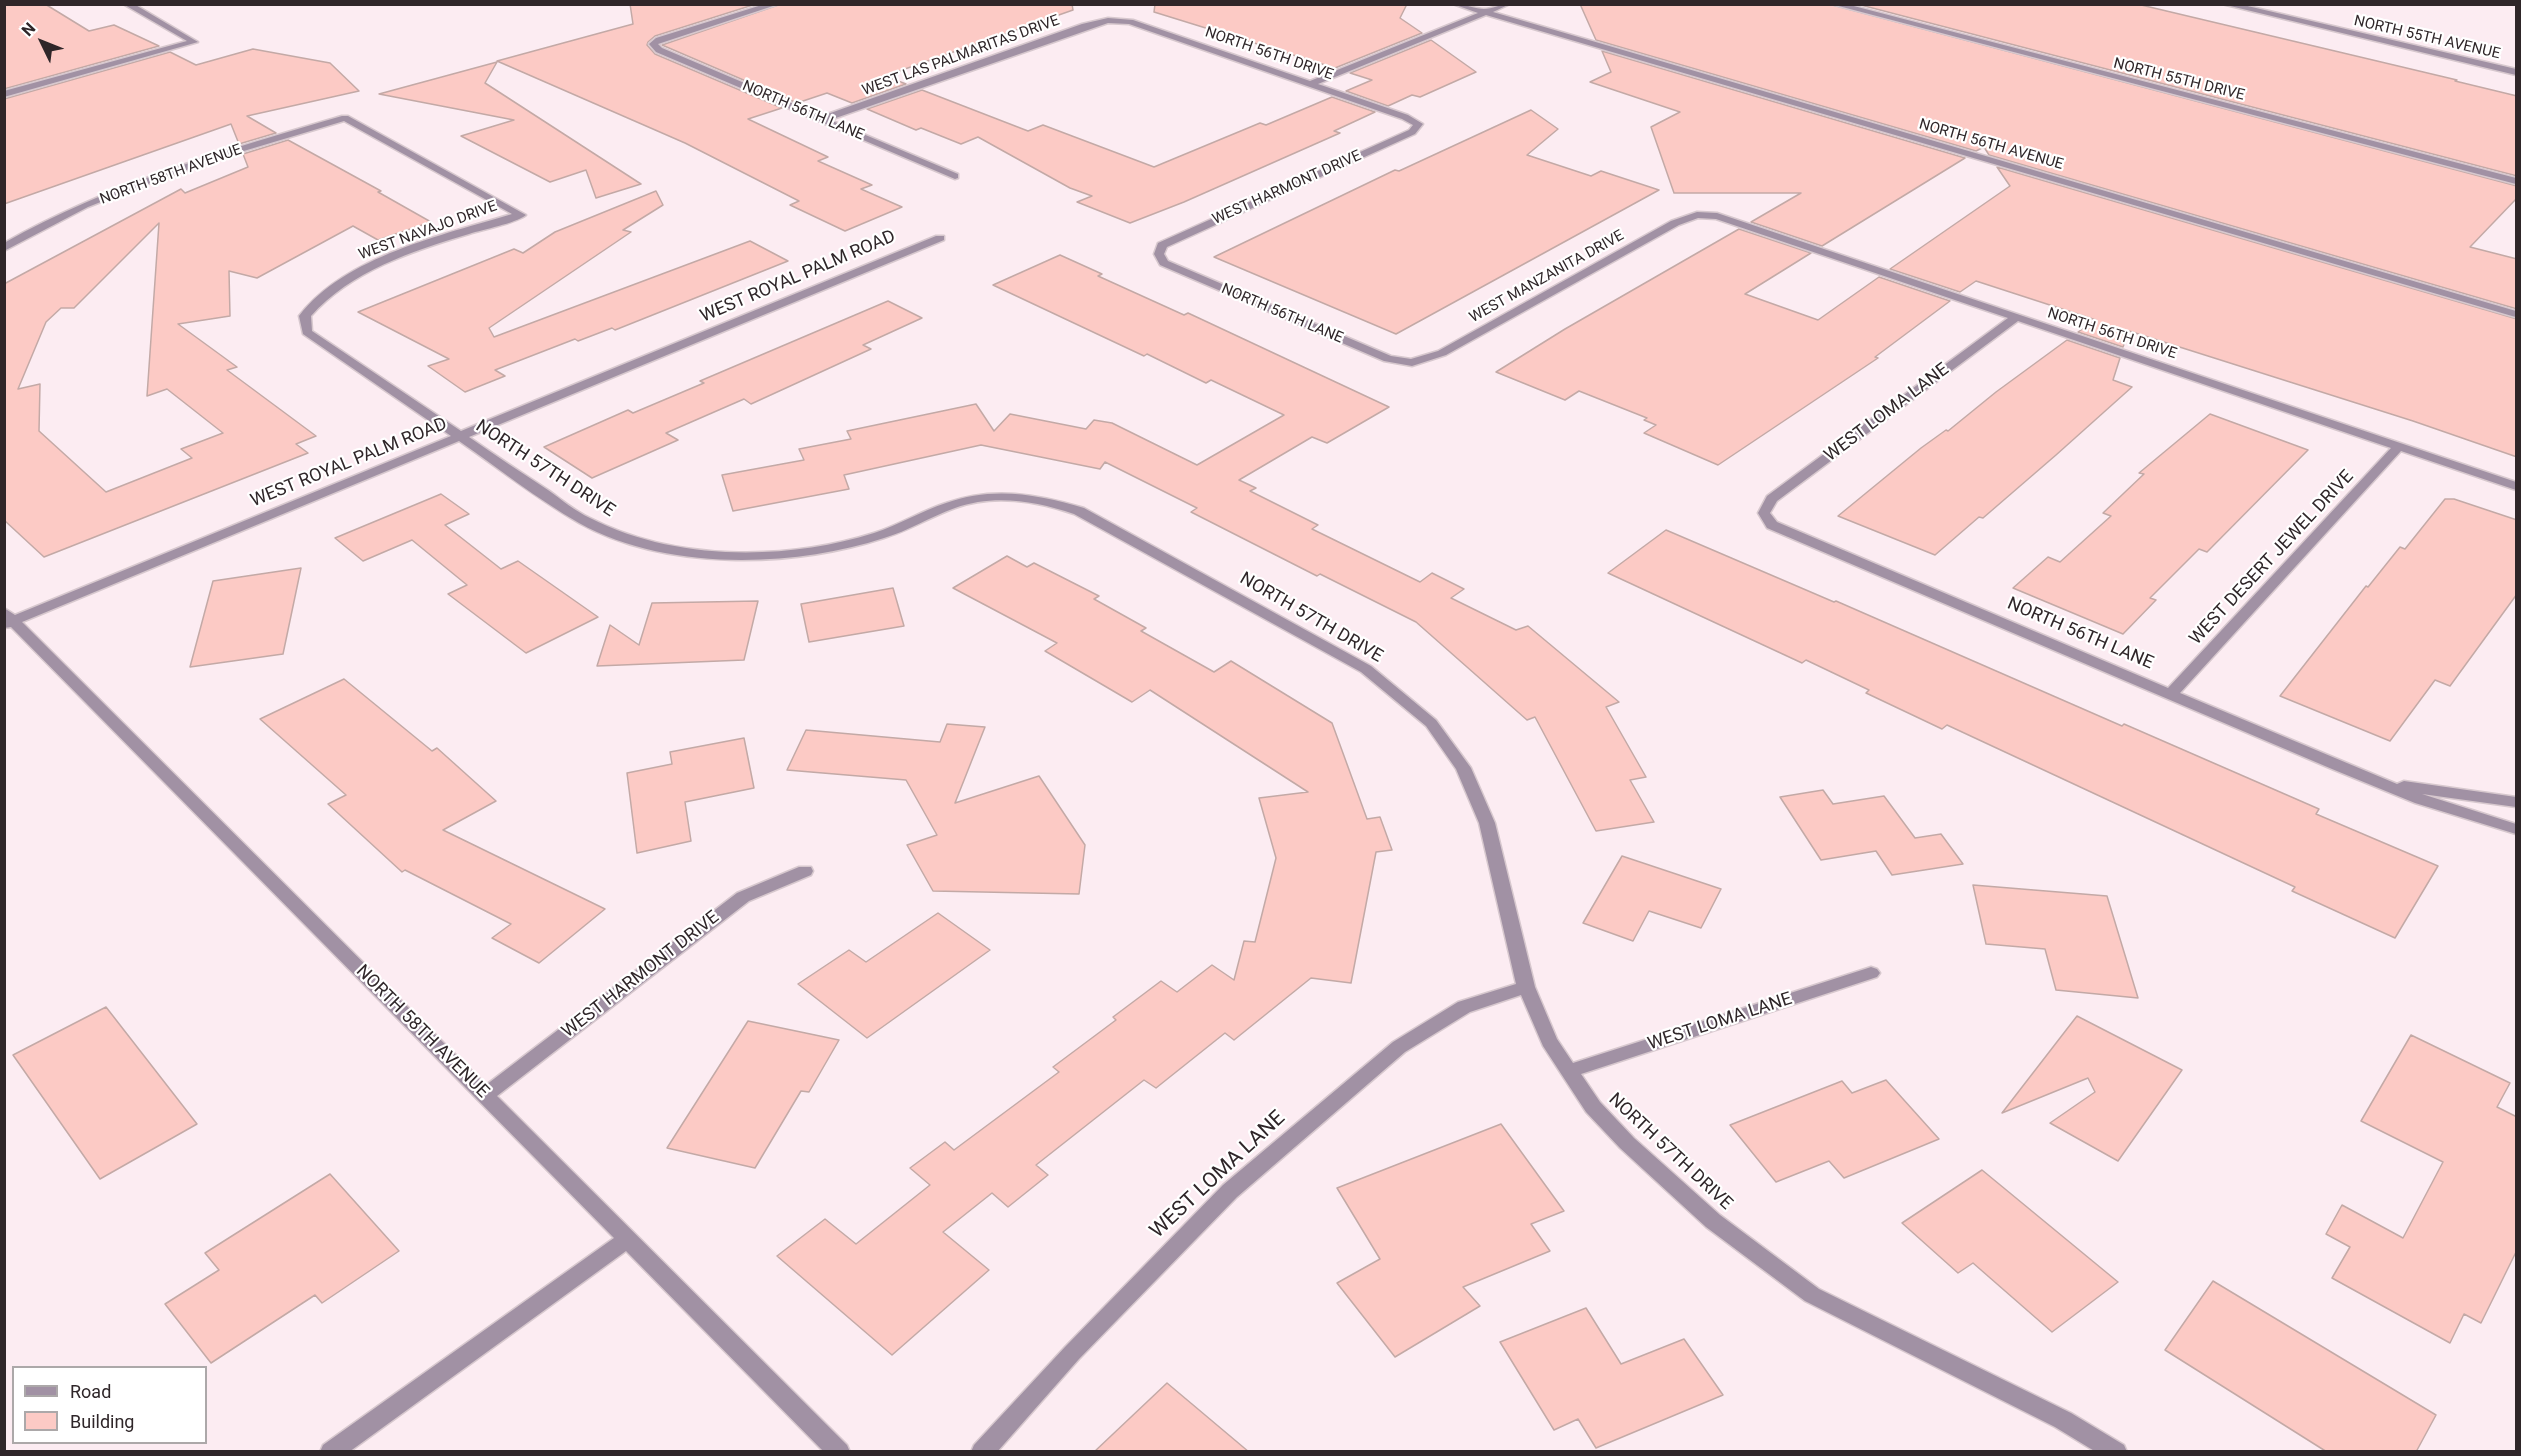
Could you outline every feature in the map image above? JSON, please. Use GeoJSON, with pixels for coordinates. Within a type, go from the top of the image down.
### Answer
{"type":"FeatureCollection","features":[{"type":"Feature","properties":{"kind":"street"},"geometry":{"type":"LineString","coordinates":[[4,94],[194,42],[127,4]]}},
{"type":"Feature","properties":{"kind":"street","name":"NORTH 56TH LANE"},"geometry":{"type":"LineString","coordinates":[[775,4],[659,40],[653,44],[659,50],[955,176]]}},
{"type":"Feature","properties":{"kind":"street","name":"NORTH 56TH AVENUE"},"geometry":{"type":"LineString","coordinates":[[1457,4],[2517,314]]}},
{"type":"Feature","properties":{"kind":"street"},"geometry":{"type":"LineString","coordinates":[[1311,84],[1506,4]]}},
{"type":"Feature","properties":{"kind":"street","name":"NORTH 55TH DRIVE"},"geometry":{"type":"LineString","coordinates":[[1835,4],[2517,181]]}},
{"type":"Feature","properties":{"kind":"street","name":"NORTH 55TH AVENUE"},"geometry":{"type":"LineString","coordinates":[[2226,4],[2517,72]]}},
{"type":"Feature","properties":{"kind":"street","name":"NORTH 56TH DRIVE"},"geometry":{"type":"LineString","coordinates":[[1108,20],[1130,22],[1405,117],[1418,124]]}},
{"type":"Feature","properties":{"kind":"street","name":"WEST LAS PALMARITAS DRIVE"},"geometry":{"type":"LineString","coordinates":[[823,119],[1085,26],[1108,20]]}},
{"type":"Feature","properties":{"kind":"street","name":"WEST NAVAJO DRIVE"},"geometry":{"type":"LineString","coordinates":[[307,332],[305,316],[314,302],[354,273],[448,237],[521,215],[345,118]]}},
{"type":"Feature","properties":{"kind":"street","name":"NORTH 58TH AVENUE"},"geometry":{"type":"LineString","coordinates":[[4,248],[49,223],[146,181],[193,164],[345,118]]}},
{"type":"Feature","properties":{"kind":"street","name":"WEST HARMONT DRIVE"},"geometry":{"type":"LineString","coordinates":[[1159,254],[1162,245],[1412,132],[1418,124]]}},
{"type":"Feature","properties":{"kind":"street","name":"NORTH 56TH DRIVE"},"geometry":{"type":"LineString","coordinates":[[1697,215],[1717,216],[2517,486]]}},
{"type":"Feature","properties":{"kind":"street","name":"WEST MANZANITA DRIVE"},"geometry":{"type":"LineString","coordinates":[[1412,363],[1442,353],[1675,223],[1697,215]]}},
{"type":"Feature","properties":{"kind":"street","name":"WEST ROYAL PALM ROAD"},"geometry":{"type":"LineString","coordinates":[[8,619],[461,437],[940,238]]}},
{"type":"Feature","properties":{"kind":"street","name":"NORTH 56TH LANE"},"geometry":{"type":"LineString","coordinates":[[1159,254],[1164,263],[1388,359],[1412,363]]}},
{"type":"Feature","properties":{"kind":"street","name":"WEST LOMA LANE"},"geometry":{"type":"LineString","coordinates":[[1764,513],[1772,499],[2015,318]]}},
{"type":"Feature","properties":{"kind":"street","name":"NORTH 57TH DRIVE"},"geometry":{"type":"LineString","coordinates":[[307,332],[606,533],[633,543],[679,551],[744,556],[809,551],[873,538],[954,504],[1001,495],[1048,500],[1079,511],[1366,669],[1431,723],[1463,768],[1487,823],[1526,987],[1549,1041],[1593,1107],[1627,1143],[1713,1221],[1812,1295],[2063,1420],[2116,1452]]}},
{"type":"Feature","properties":{"kind":"street","name":"WEST DESERT JEWEL DRIVE"},"geometry":{"type":"LineString","coordinates":[[2171,694],[2399,446]]}},
{"type":"Feature","properties":{"kind":"street","name":"NORTH 56TH LANE"},"geometry":{"type":"LineString","coordinates":[[1764,513],[1772,525],[2337,766],[2386,783],[2421,799],[2517,829]]}},
{"type":"Feature","properties":{"kind":"street","name":"NORTH 58TH AVENUE"},"geometry":{"type":"LineString","coordinates":[[8,619],[839,1452]]}},
{"type":"Feature","properties":{"kind":"street","name":"NORTH 56TH LANE"},"geometry":{"type":"LineString","coordinates":[[2386,783],[2517,802]]}},
{"type":"Feature","properties":{"kind":"street","name":"WEST HARMONT DRIVE"},"geometry":{"type":"LineString","coordinates":[[485,1095],[743,897],[805,871]]}},
{"type":"Feature","properties":{"kind":"street","name":"WEST LOMA LANE"},"geometry":{"type":"LineString","coordinates":[[1569,1071],[1871,973]]}},
{"type":"Feature","properties":{"kind":"street","name":"WEST LOMA LANE"},"geometry":{"type":"LineString","coordinates":[[982,1452],[1072,1353],[1230,1191],[1342,1095],[1399,1047],[1464,1008],[1526,987]]}},
{"type":"Feature","properties":{"kind":"street"},"geometry":{"type":"LineString","coordinates":[[331,1452],[628,1239]]}},
{"type":"Feature","properties":{"kind":"building"},"geometry":{"type":"Polygon","coordinates":[[[4,4],[45,4],[89,31],[114,25],[159,46],[4,89],[4,4]]]}},
{"type":"Feature","properties":{"kind":"building"},"geometry":{"type":"Polygon","coordinates":[[[630,4],[756,4],[655,36],[647,45],[655,54],[782,108],[748,119],[828,157],[818,161],[872,185],[861,189],[902,207],[845,231],[790,205],[799,201],[685,143],[497,61],[633,24],[630,4]]]}},
{"type":"Feature","properties":{"kind":"building"},"geometry":{"type":"Polygon","coordinates":[[[781,4],[1072,4],[1073,10],[885,76],[906,84],[852,103],[827,93],[797,103],[662,45],[781,4]]]}},
{"type":"Feature","properties":{"kind":"building"},"geometry":{"type":"Polygon","coordinates":[[[1155,4],[1407,4],[1400,18],[1422,33],[1335,68],[1154,12],[1155,4]]]}},
{"type":"Feature","properties":{"kind":"building"},"geometry":{"type":"Polygon","coordinates":[[[1580,4],[1829,4],[2517,186],[2517,198],[2470,247],[2517,259],[2517,309],[1989,155],[1984,147],[1976,151],[1596,40],[1580,4]]]}},
{"type":"Feature","properties":{"kind":"building"},"geometry":{"type":"Polygon","coordinates":[[[1857,4],[2137,4],[2457,80],[2455,81],[2517,96],[2517,176],[1857,4]]]}},
{"type":"Feature","properties":{"kind":"building"},"geometry":{"type":"Polygon","coordinates":[[[1431,40],[1476,72],[1420,97],[1412,95],[1388,106],[1346,91],[1372,80],[1350,73],[1431,40]]]}},
{"type":"Feature","properties":{"kind":"building"},"geometry":{"type":"Polygon","coordinates":[[[253,49],[330,63],[359,91],[247,116],[276,133],[239,144],[231,124],[4,204],[4,99],[170,52],[196,65],[253,49]]]}},
{"type":"Feature","properties":{"kind":"building"},"geometry":{"type":"Polygon","coordinates":[[[1602,51],[1965,158],[1822,246],[1751,222],[1801,193],[1674,193],[1651,127],[1680,112],[1590,82],[1611,72],[1602,51]]]}},
{"type":"Feature","properties":{"kind":"building"},"geometry":{"type":"Polygon","coordinates":[[[497,62],[485,83],[641,184],[596,198],[586,170],[550,182],[461,136],[514,120],[379,94],[497,62]]]}},
{"type":"Feature","properties":{"kind":"building"},"geometry":{"type":"Polygon","coordinates":[[[922,90],[1028,131],[1043,125],[1154,167],[1260,123],[1266,125],[1332,97],[1375,112],[1334,131],[1340,133],[1184,202],[1130,223],[1077,202],[1092,196],[1070,188],[978,137],[961,144],[921,128],[916,130],[867,109],[922,90]]]}},
{"type":"Feature","properties":{"kind":"building"},"geometry":{"type":"Polygon","coordinates":[[[1531,110],[1558,129],[1527,155],[1591,176],[1601,171],[1659,190],[1396,334],[1214,257],[1395,170],[1399,171],[1531,110]]]}},
{"type":"Feature","properties":{"kind":"building"},"geometry":{"type":"Polygon","coordinates":[[[288,140],[381,191],[378,192],[431,222],[378,240],[353,226],[257,278],[229,271],[230,316],[178,324],[237,367],[227,370],[316,436],[296,444],[308,453],[44,557],[4,520],[4,284],[181,189],[185,193],[248,167],[243,154],[288,140]],[[159,223],[74,308],[61,308],[46,322],[18,389],[40,384],[39,431],[106,492],[192,458],[181,449],[223,433],[167,389],[147,396],[159,223]]]}},
{"type":"Feature","properties":{"kind":"building"},"geometry":{"type":"Polygon","coordinates":[[[1997,167],[2517,319],[2517,457],[2413,421],[2129,331],[2123,347],[2078,332],[2096,320],[1976,281],[1960,292],[1890,269],[2010,186],[1997,167]]]}},
{"type":"Feature","properties":{"kind":"building"},"geometry":{"type":"Polygon","coordinates":[[[656,191],[663,205],[623,230],[631,232],[489,328],[494,337],[750,241],[788,261],[615,330],[612,328],[578,341],[575,339],[495,370],[505,376],[465,392],[428,366],[449,359],[358,312],[514,249],[523,253],[555,232],[656,191]]]}},
{"type":"Feature","properties":{"kind":"building"},"geometry":{"type":"Polygon","coordinates":[[[1739,229],[1811,253],[1745,294],[1818,320],[1879,277],[1950,301],[1875,357],[1878,358],[1718,465],[1644,433],[1656,425],[1644,420],[1647,418],[1579,391],[1565,400],[1496,372],[1565,329],[1739,229]]]}},
{"type":"Feature","properties":{"kind":"building"},"geometry":{"type":"Polygon","coordinates":[[[1060,255],[1102,274],[1098,276],[1184,315],[1188,313],[1389,407],[1327,443],[1312,437],[1239,480],[1256,488],[1250,491],[1318,525],[1312,529],[1420,582],[1432,573],[1464,589],[1451,598],[1516,630],[1528,626],[1619,702],[1606,707],[1646,777],[1630,780],[1654,822],[1596,831],[1535,717],[1527,720],[1416,622],[1320,574],[1317,576],[1191,512],[1197,508],[1105,462],[1100,469],[981,445],[844,475],[849,489],[733,511],[722,475],[804,460],[799,449],[851,439],[847,431],[976,404],[994,431],[1010,414],[1086,429],[1094,420],[1112,423],[1197,465],[1284,415],[1211,380],[1206,383],[1147,354],[1144,356],[993,285],[1060,255]]]}},
{"type":"Feature","properties":{"kind":"building"},"geometry":{"type":"Polygon","coordinates":[[[888,301],[922,318],[863,345],[871,349],[751,404],[744,399],[666,433],[678,440],[592,478],[544,447],[628,410],[633,413],[704,383],[700,381],[888,301]]]}},
{"type":"Feature","properties":{"kind":"building"},"geometry":{"type":"Polygon","coordinates":[[[2067,340],[2120,358],[2113,380],[2132,387],[1983,518],[1979,517],[1935,555],[1838,516],[1921,448],[1946,430],[1948,431],[1996,392],[2067,340]]]}},
{"type":"Feature","properties":{"kind":"building"},"geometry":{"type":"Polygon","coordinates":[[[2210,414],[2308,450],[2207,552],[2199,549],[2150,598],[2156,600],[2123,634],[2013,588],[2048,557],[2060,562],[2111,516],[2103,513],[2144,474],[2139,473],[2210,414]]]}},
{"type":"Feature","properties":{"kind":"building"},"geometry":{"type":"Polygon","coordinates":[[[441,494],[469,514],[445,525],[501,569],[518,561],[598,617],[526,653],[448,594],[467,585],[412,540],[363,561],[335,538],[441,494]]]}},
{"type":"Feature","properties":{"kind":"building"},"geometry":{"type":"Polygon","coordinates":[[[2445,499],[2454,499],[2517,520],[2517,594],[2450,686],[2435,680],[2390,741],[2280,696],[2366,586],[2368,587],[2400,547],[2405,549],[2445,499]]]}},
{"type":"Feature","properties":{"kind":"building"},"geometry":{"type":"Polygon","coordinates":[[[1666,530],[1836,601],[2122,726],[2124,724],[2319,809],[2316,814],[2438,866],[2395,938],[2292,891],[2295,887],[1947,725],[1942,729],[1866,693],[1869,690],[1806,660],[1802,663],[1608,573],[1666,530]]]}},
{"type":"Feature","properties":{"kind":"building"},"geometry":{"type":"Polygon","coordinates":[[[1007,556],[1027,567],[1034,563],[1099,596],[1094,599],[1146,628],[1141,631],[1214,672],[1231,661],[1332,723],[1367,819],[1380,817],[1392,850],[1376,852],[1351,983],[1311,978],[1234,1040],[1225,1033],[1156,1088],[1144,1080],[1036,1165],[1048,1175],[1008,1207],[992,1193],[943,1232],[989,1270],[892,1355],[777,1256],[825,1219],[856,1244],[930,1185],[910,1168],[945,1142],[954,1150],[1059,1072],[1053,1067],[1116,1020],[1113,1017],[1161,981],[1177,992],[1212,965],[1234,980],[1244,941],[1255,942],[1276,858],[1259,798],[1308,792],[1150,690],[1132,702],[1045,651],[1057,643],[953,588],[1007,556]]]}},
{"type":"Feature","properties":{"kind":"building"},"geometry":{"type":"Polygon","coordinates":[[[301,568],[283,654],[190,667],[213,581],[301,568]]]}},
{"type":"Feature","properties":{"kind":"building"},"geometry":{"type":"Polygon","coordinates":[[[893,588],[904,626],[809,642],[801,604],[893,588]]]}},
{"type":"Feature","properties":{"kind":"building"},"geometry":{"type":"Polygon","coordinates":[[[758,601],[744,660],[597,666],[610,625],[639,645],[652,603],[758,601]]]}},
{"type":"Feature","properties":{"kind":"building"},"geometry":{"type":"Polygon","coordinates":[[[344,679],[432,751],[437,748],[496,801],[443,830],[605,909],[539,963],[492,938],[511,924],[405,870],[402,872],[328,804],[346,795],[260,719],[344,679]]]}},
{"type":"Feature","properties":{"kind":"building"},"geometry":{"type":"Polygon","coordinates":[[[947,724],[985,727],[955,803],[1039,776],[1085,845],[1079,894],[933,891],[907,845],[937,835],[906,780],[787,770],[806,730],[940,742],[947,724]]]}},
{"type":"Feature","properties":{"kind":"building"},"geometry":{"type":"Polygon","coordinates":[[[744,738],[754,788],[685,802],[691,841],[637,853],[627,773],[672,764],[670,752],[744,738]]]}},
{"type":"Feature","properties":{"kind":"building"},"geometry":{"type":"Polygon","coordinates":[[[1823,790],[1833,804],[1884,796],[1915,838],[1941,834],[1963,864],[1892,875],[1876,851],[1821,860],[1780,797],[1823,790]]]}},
{"type":"Feature","properties":{"kind":"building"},"geometry":{"type":"Polygon","coordinates":[[[1622,856],[1721,889],[1701,928],[1649,911],[1633,941],[1583,923],[1622,856]]]}},
{"type":"Feature","properties":{"kind":"building"},"geometry":{"type":"Polygon","coordinates":[[[1973,885],[2107,896],[2138,998],[2056,990],[2045,949],[1986,944],[1973,885]]]}},
{"type":"Feature","properties":{"kind":"building"},"geometry":{"type":"Polygon","coordinates":[[[938,913],[990,950],[867,1038],[798,984],[849,950],[866,962],[938,913]]]}},
{"type":"Feature","properties":{"kind":"building"},"geometry":{"type":"Polygon","coordinates":[[[106,1007],[197,1124],[100,1179],[13,1055],[106,1007]]]}},
{"type":"Feature","properties":{"kind":"building"},"geometry":{"type":"Polygon","coordinates":[[[2077,1016],[2182,1070],[2118,1161],[2050,1123],[2095,1092],[2088,1078],[2002,1113],[2077,1016]]]}},
{"type":"Feature","properties":{"kind":"building"},"geometry":{"type":"Polygon","coordinates":[[[748,1021],[839,1040],[809,1092],[801,1091],[755,1168],[667,1148],[748,1021]]]}},
{"type":"Feature","properties":{"kind":"building"},"geometry":{"type":"Polygon","coordinates":[[[2411,1035],[2510,1083],[2497,1107],[2517,1117],[2517,1250],[2481,1323],[2464,1314],[2450,1343],[2332,1278],[2350,1247],[2326,1234],[2342,1205],[2403,1238],[2443,1162],[2361,1121],[2411,1035]]]}},
{"type":"Feature","properties":{"kind":"building"},"geometry":{"type":"Polygon","coordinates":[[[1886,1080],[1939,1139],[1844,1178],[1829,1161],[1776,1182],[1730,1125],[1842,1081],[1852,1093],[1886,1080]]]}},
{"type":"Feature","properties":{"kind":"building"},"geometry":{"type":"Polygon","coordinates":[[[1501,1124],[1564,1211],[1531,1224],[1550,1251],[1463,1287],[1480,1306],[1395,1357],[1337,1283],[1380,1259],[1337,1188],[1501,1124]]]}},
{"type":"Feature","properties":{"kind":"building"},"geometry":{"type":"Polygon","coordinates":[[[1982,1170],[2118,1282],[2052,1332],[1973,1263],[1958,1273],[1902,1223],[1982,1170]]]}},
{"type":"Feature","properties":{"kind":"building"},"geometry":{"type":"Polygon","coordinates":[[[330,1174],[399,1251],[322,1303],[315,1295],[211,1363],[165,1304],[219,1270],[205,1253],[330,1174]]]}},
{"type":"Feature","properties":{"kind":"building"},"geometry":{"type":"Polygon","coordinates":[[[2213,1281],[2436,1415],[2416,1452],[2327,1452],[2165,1350],[2213,1281]]]}},
{"type":"Feature","properties":{"kind":"building"},"geometry":{"type":"Polygon","coordinates":[[[1586,1308],[1621,1364],[1684,1339],[1723,1395],[1596,1448],[1578,1419],[1554,1430],[1500,1342],[1586,1308]]]}},
{"type":"Feature","properties":{"kind":"building"},"geometry":{"type":"Polygon","coordinates":[[[1167,1383],[1249,1452],[1094,1452],[1167,1383]]]}}]}
